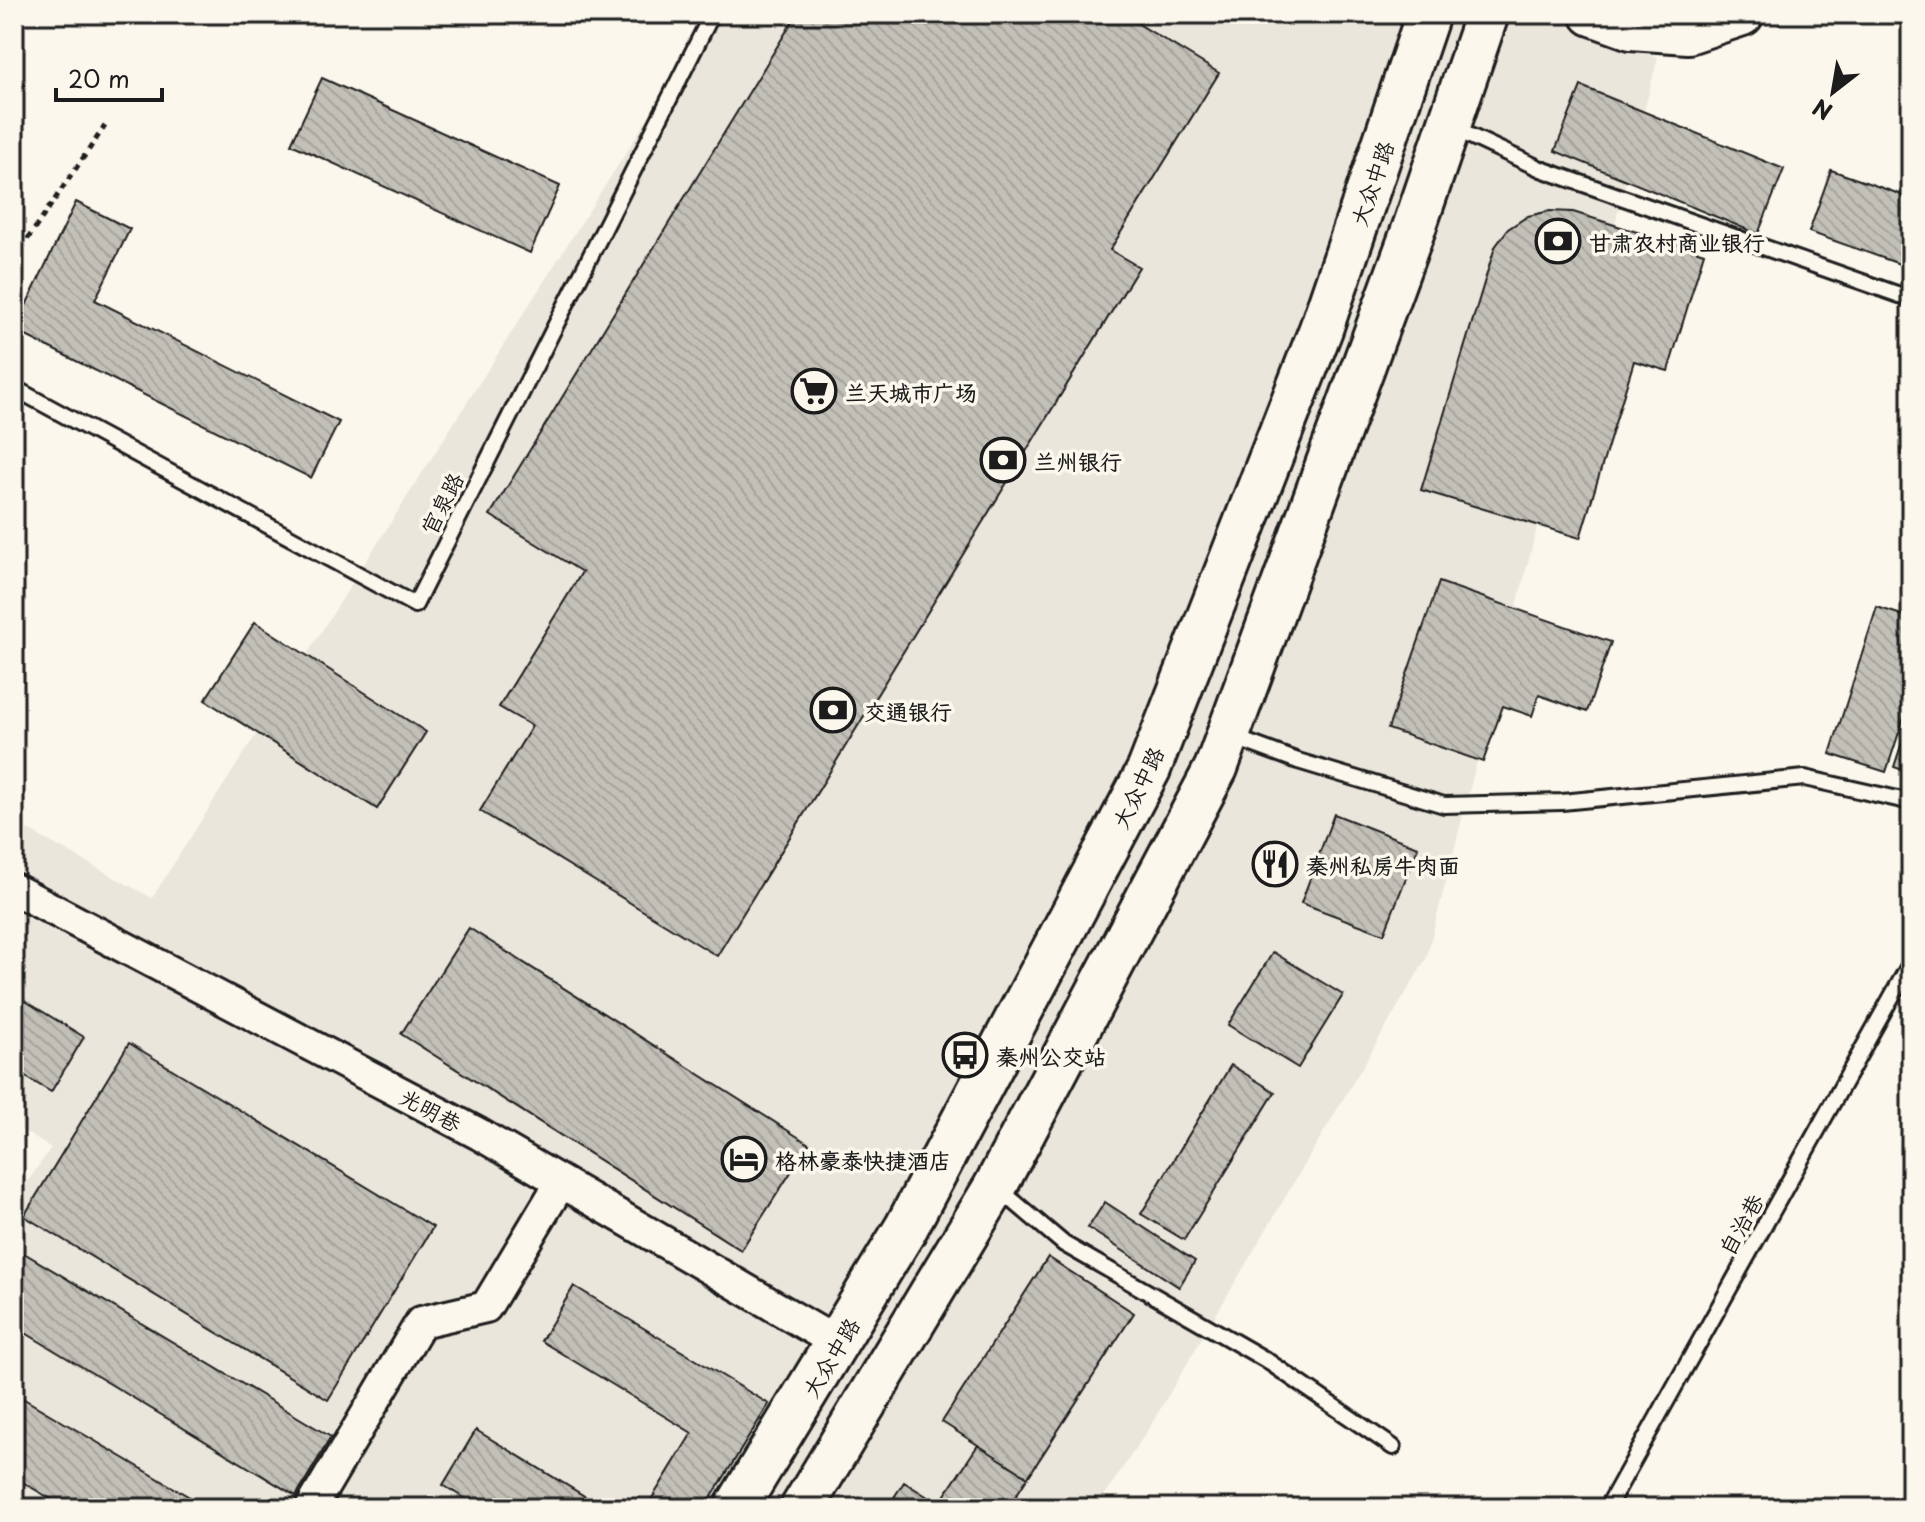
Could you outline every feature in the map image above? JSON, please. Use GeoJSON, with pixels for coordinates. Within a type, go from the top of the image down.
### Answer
{"type":"FeatureCollection","features":[{"type":"Feature","properties":{"kind":"main road","name":"大众中路"},"geometry":{"type":"LineString","coordinates":[[736,1508],[839,1344],[913,1215],[1149,769],[1321,329],[1428,14]]}},
{"type":"Feature","properties":{"kind":"main road"},"geometry":{"type":"LineString","coordinates":[[802,1508],[995,1187],[1216,768],[1487,14]]}},
{"type":"Feature","properties":{"kind":"main road"},"geometry":{"type":"LineString","coordinates":[[1592,14],[1631,28],[1688,32],[1742,14]]}},
{"type":"Feature","properties":{"kind":"street","name":"光明巷"},"geometry":{"type":"LineString","coordinates":[[14,889],[479,1134],[839,1344]]}},
{"type":"Feature","properties":{"kind":"street"},"geometry":{"type":"LineString","coordinates":[[311,1508],[421,1322],[486,1307],[561,1182]]}},
{"type":"Feature","properties":{"kind":"lane","name":"官泉路"},"geometry":{"type":"LineString","coordinates":[[14,388],[415,605],[712,14]]}},
{"type":"Feature","properties":{"kind":"lane"},"geometry":{"type":"LineString","coordinates":[[1449,126],[1541,169],[1911,299]]}},
{"type":"Feature","properties":{"kind":"lane"},"geometry":{"type":"LineString","coordinates":[[1228,735],[1298,761],[1444,805],[1562,802],[1805,778],[1911,802]]}},
{"type":"Feature","properties":{"kind":"lane","name":"自治巷"},"geometry":{"type":"LineString","coordinates":[[1607,1508],[1911,962]]}},
{"type":"Feature","properties":{"kind":"lane"},"geometry":{"type":"LineString","coordinates":[[995,1187],[1064,1244],[1266,1360],[1393,1447]]}},
{"type":"Feature","properties":{"kind":"path"},"geometry":{"type":"LineString","coordinates":[[14,259],[105,126]]}},
{"type":"Feature","properties":{"kind":"shaded area"},"geometry":{"type":"Polygon","coordinates":[[[714,14],[1536,14],[1658,57],[1426,959],[1149,1428],[1096,1508],[14,1508],[14,1201],[51,1148],[14,1125],[14,822],[152,898],[714,14]]]}},
{"type":"Feature","properties":{"kind":"building","name":"兰天城市广场"},"geometry":{"type":"Polygon","coordinates":[[[797,14],[1122,14],[1219,73],[1110,250],[1139,267],[717,956],[480,811],[532,726],[499,707],[582,572],[490,515],[797,14]]]}},
{"type":"Feature","properties":{"kind":"building"},"geometry":{"type":"Polygon","coordinates":[[[322,78],[560,186],[530,253],[291,144],[322,78]]]}},
{"type":"Feature","properties":{"kind":"building"},"geometry":{"type":"Polygon","coordinates":[[[1581,86],[1784,169],[1758,234],[1555,151],[1581,86]]]}},
{"type":"Feature","properties":{"kind":"building"},"geometry":{"type":"Polygon","coordinates":[[[1831,170],[1911,198],[1911,268],[1809,232],[1831,170]]]}},
{"type":"Feature","properties":{"kind":"building"},"geometry":{"type":"Polygon","coordinates":[[[76,202],[130,229],[95,300],[339,422],[311,478],[14,330],[76,202]]]}},
{"type":"Feature","properties":{"kind":"building"},"geometry":{"type":"Polygon","coordinates":[[[1550,211],[1573,212],[1704,253],[1668,371],[1634,361],[1580,538],[1421,490],[1495,247],[1508,229],[1528,216],[1550,211]]]}},
{"type":"Feature","properties":{"kind":"building"},"geometry":{"type":"Polygon","coordinates":[[[1439,582],[1611,642],[1587,712],[1539,695],[1532,716],[1503,706],[1483,762],[1388,729],[1439,582]]]}},
{"type":"Feature","properties":{"kind":"building"},"geometry":{"type":"Polygon","coordinates":[[[1877,607],[1911,618],[1911,696],[1886,772],[1830,754],[1877,607]]]}},
{"type":"Feature","properties":{"kind":"building"},"geometry":{"type":"Polygon","coordinates":[[[255,622],[426,732],[377,809],[205,700],[255,622]]]}},
{"type":"Feature","properties":{"kind":"building"},"geometry":{"type":"Polygon","coordinates":[[[1911,718],[1911,773],[1894,767],[1911,718]]]}},
{"type":"Feature","properties":{"kind":"building"},"geometry":{"type":"Polygon","coordinates":[[[1334,814],[1418,847],[1384,934],[1301,903],[1334,814]]]}},
{"type":"Feature","properties":{"kind":"building"},"geometry":{"type":"Polygon","coordinates":[[[469,928],[809,1144],[741,1250],[401,1034],[469,928]]]}},
{"type":"Feature","properties":{"kind":"building"},"geometry":{"type":"Polygon","coordinates":[[[1273,952],[1343,995],[1298,1068],[1228,1025],[1273,952]]]}},
{"type":"Feature","properties":{"kind":"building"},"geometry":{"type":"Polygon","coordinates":[[[14,994],[84,1037],[51,1092],[14,1070],[14,994]]]}},
{"type":"Feature","properties":{"kind":"building"},"geometry":{"type":"Polygon","coordinates":[[[129,1043],[433,1227],[328,1400],[24,1216],[129,1043]]]}},
{"type":"Feature","properties":{"kind":"building"},"geometry":{"type":"Polygon","coordinates":[[[1231,1065],[1275,1092],[1184,1240],[1141,1214],[1231,1065]]]}},
{"type":"Feature","properties":{"kind":"building"},"geometry":{"type":"Polygon","coordinates":[[[1105,1202],[1195,1261],[1179,1287],[1088,1228],[1105,1202]]]}},
{"type":"Feature","properties":{"kind":"building"},"geometry":{"type":"Polygon","coordinates":[[[14,1247],[331,1437],[296,1496],[14,1326],[14,1247]]]}},
{"type":"Feature","properties":{"kind":"building"},"geometry":{"type":"Polygon","coordinates":[[[1048,1257],[1134,1313],[1028,1477],[942,1422],[1048,1257]]]}},
{"type":"Feature","properties":{"kind":"building"},"geometry":{"type":"Polygon","coordinates":[[[574,1286],[769,1404],[705,1508],[646,1508],[692,1433],[541,1341],[574,1286]]]}},
{"type":"Feature","properties":{"kind":"building"},"geometry":{"type":"Polygon","coordinates":[[[14,1393],[208,1508],[66,1508],[14,1477],[14,1393]]]}},
{"type":"Feature","properties":{"kind":"building"},"geometry":{"type":"Polygon","coordinates":[[[476,1430],[604,1508],[480,1508],[443,1485],[476,1430]]]}},
{"type":"Feature","properties":{"kind":"building"},"geometry":{"type":"Polygon","coordinates":[[[978,1445],[1028,1477],[1008,1508],[945,1508],[939,1504],[978,1445]]]}},
{"type":"Feature","properties":{"kind":"building"},"geometry":{"type":"Polygon","coordinates":[[[904,1482],[939,1504],[945,1508],[887,1508],[904,1482]]]}},
{"type":"Feature","properties":{"kind":"place","name":"甘肃农村商业银行"},"geometry":{"type":"Point","coordinates":[1558,241]}},
{"type":"Feature","properties":{"kind":"place","name":"兰天城市广场"},"geometry":{"type":"Point","coordinates":[814,391]}},
{"type":"Feature","properties":{"kind":"place","name":"兰州银行"},"geometry":{"type":"Point","coordinates":[1003,460]}},
{"type":"Feature","properties":{"kind":"place","name":"交通银行"},"geometry":{"type":"Point","coordinates":[833,710]}},
{"type":"Feature","properties":{"kind":"place","name":"秦州私房牛肉面"},"geometry":{"type":"Point","coordinates":[1275,864]}},
{"type":"Feature","properties":{"kind":"place","name":"秦州公交站"},"geometry":{"type":"Point","coordinates":[965,1055]}},
{"type":"Feature","properties":{"kind":"place","name":"格林豪泰快捷酒店"},"geometry":{"type":"Point","coordinates":[744,1159]}}]}
